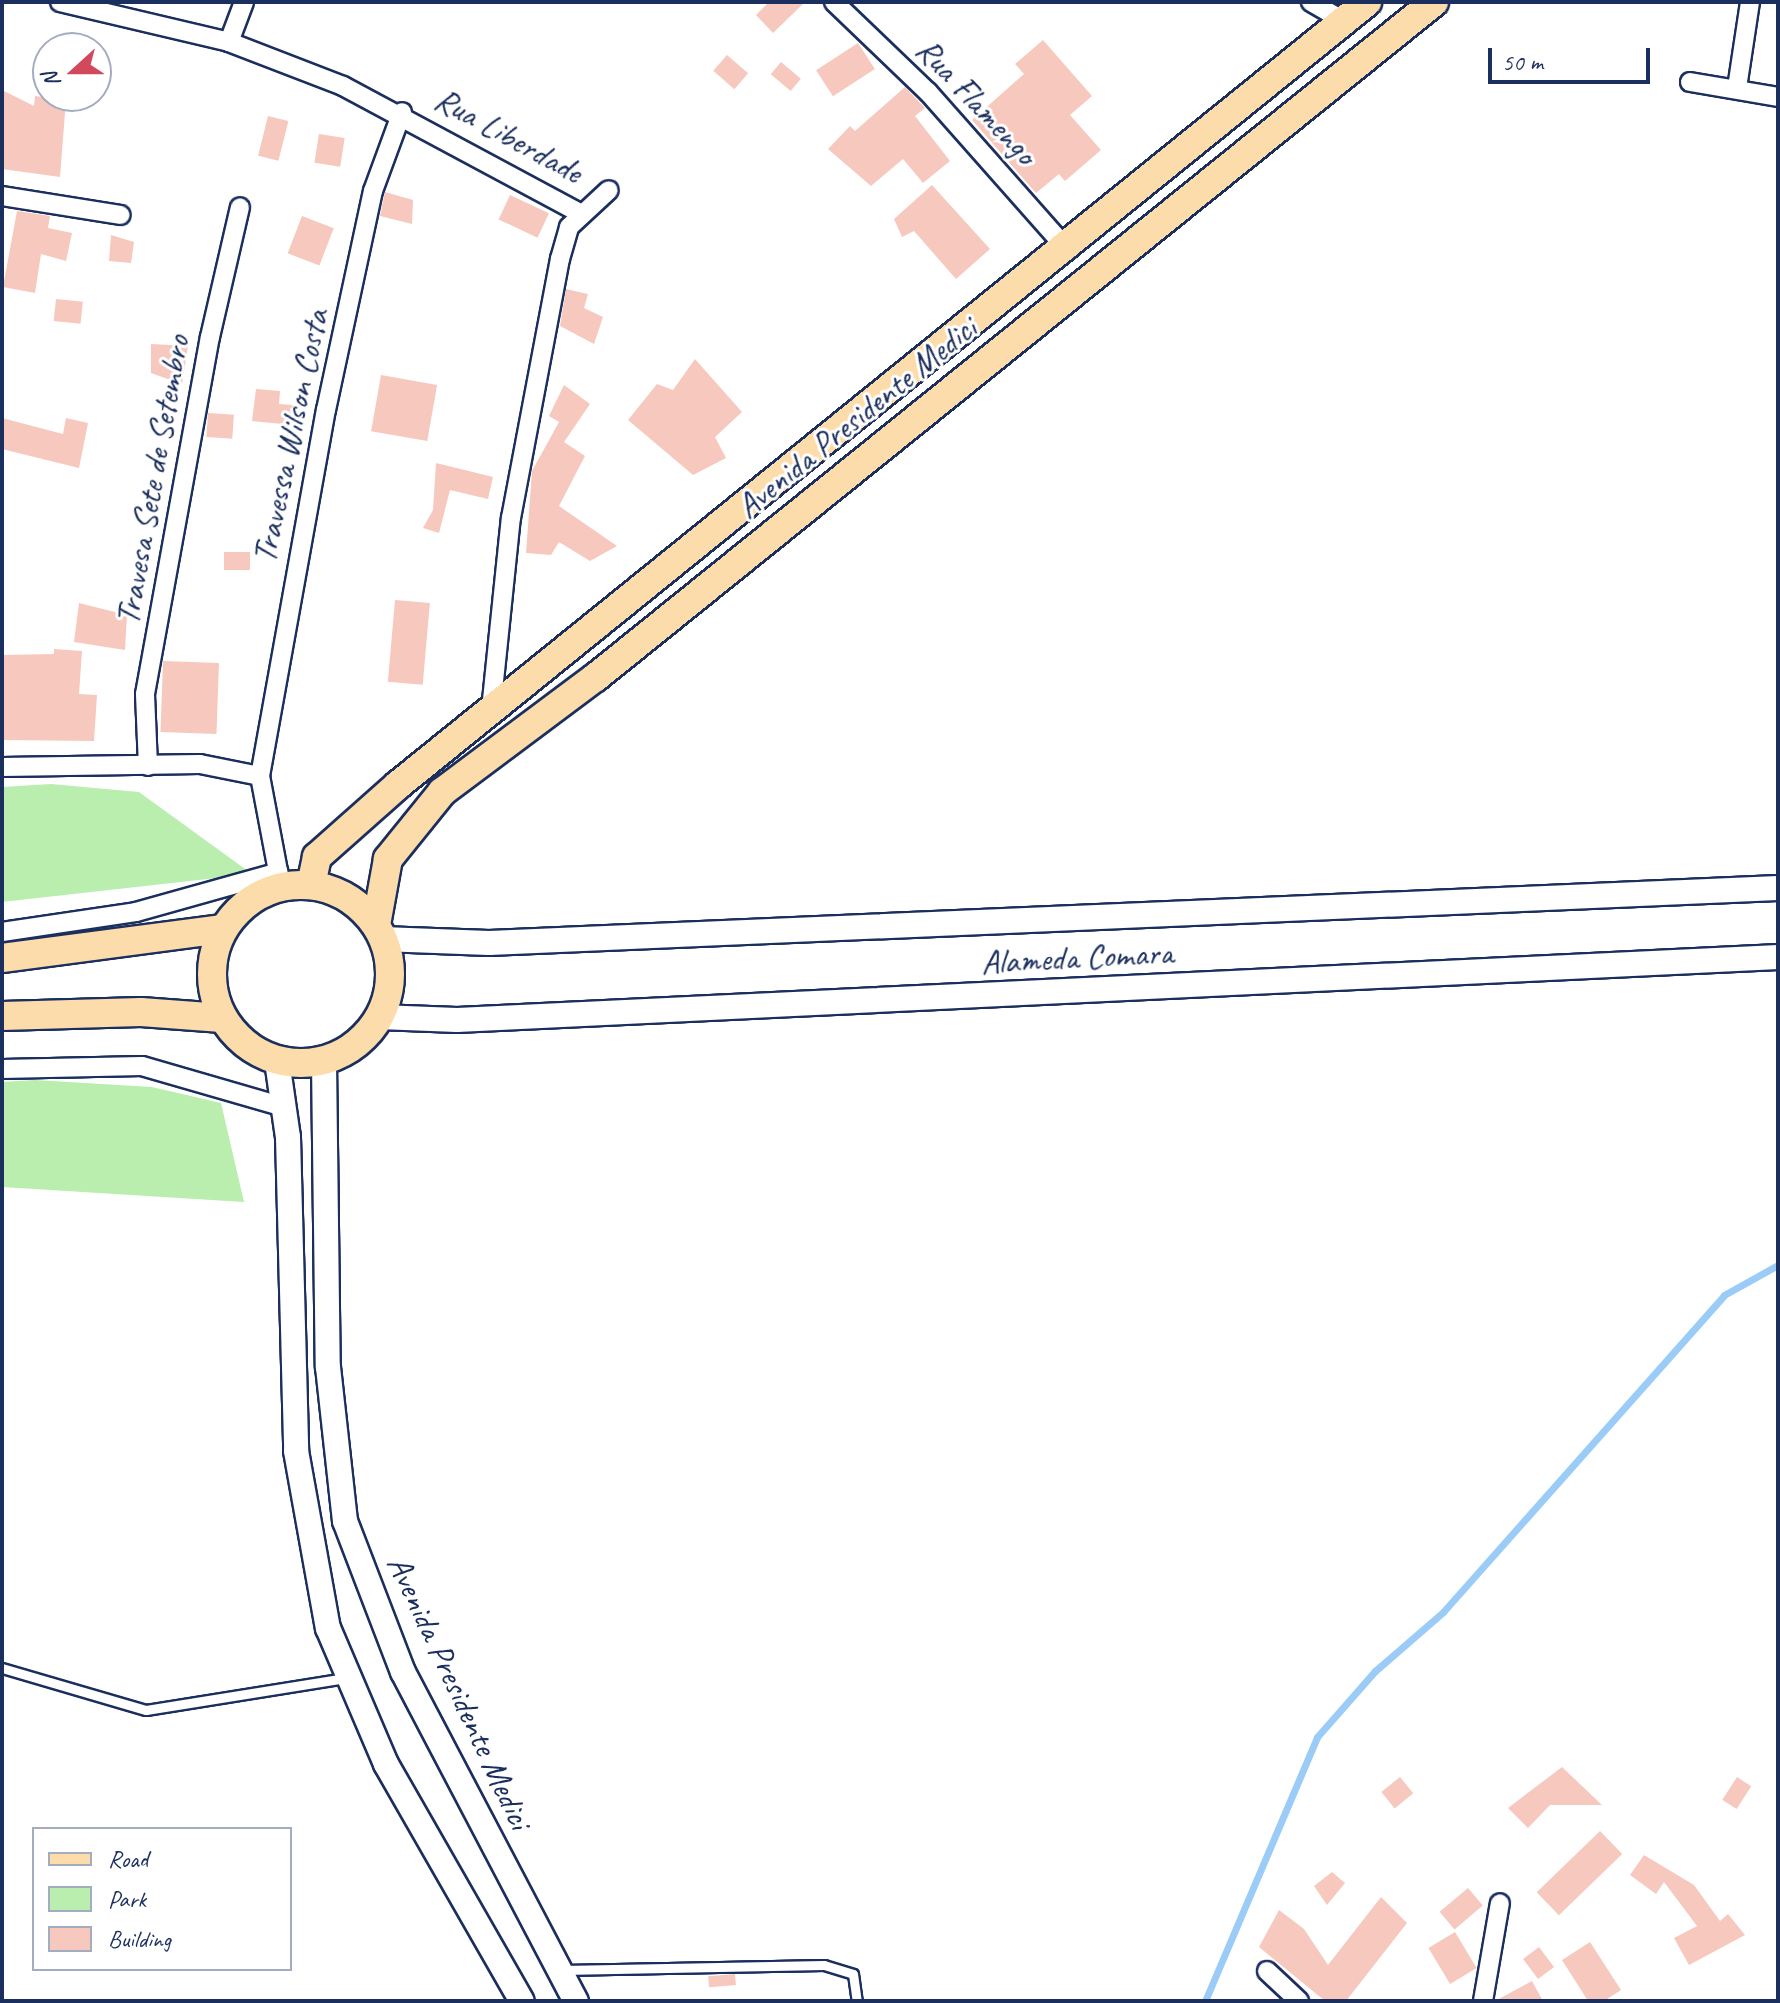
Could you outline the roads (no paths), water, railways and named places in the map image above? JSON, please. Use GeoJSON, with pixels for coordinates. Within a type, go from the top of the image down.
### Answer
{"type":"FeatureCollection","features":[{"type":"Feature","properties":{"kind":"main road","name":"Avenida Presidente Medici"},"geometry":{"type":"LineString","coordinates":[[311,885],[317,857],[338,835],[1068,250],[1367,2]]}},
{"type":"Feature","properties":{"kind":"main road","name":"Avenida Presidente Medici"},"geometry":{"type":"LineString","coordinates":[[379,932],[388,859],[442,792],[596,677],[1434,2]]}},
{"type":"Feature","properties":{"kind":"main road"},"geometry":{"type":"LineString","coordinates":[[280,879],[341,894],[379,932],[389,965],[379,1017],[345,1053],[324,1061],[277,1061],[246,1044],[222,1018],[212,988],[213,958],[223,929],[242,906],[280,879]]}},
{"type":"Feature","properties":{"kind":"main road"},"geometry":{"type":"LineString","coordinates":[[2,958],[223,929]]}},
{"type":"Feature","properties":{"kind":"main road"},"geometry":{"type":"LineString","coordinates":[[2,1016],[141,1012],[222,1018]]}},
{"type":"Feature","properties":{"kind":"street","name":"Rua Liberdade"},"geometry":{"type":"LineString","coordinates":[[60,2],[229,42],[402,112],[582,214],[568,230],[560,259],[511,518],[491,710]]}},
{"type":"Feature","properties":{"kind":"street"},"geometry":{"type":"LineString","coordinates":[[229,42],[244,2]]}},
{"type":"Feature","properties":{"kind":"street","name":"Rua Flamengo"},"geometry":{"type":"LineString","coordinates":[[834,2],[928,92],[1068,250]]}},
{"type":"Feature","properties":{"kind":"street"},"geometry":{"type":"LineString","coordinates":[[1311,2],[1344,21]]}},
{"type":"Feature","properties":{"kind":"street"},"geometry":{"type":"LineString","coordinates":[[1737,88],[1750,2]]}},
{"type":"Feature","properties":{"kind":"street"},"geometry":{"type":"LineString","coordinates":[[1690,82],[1778,97]]}},
{"type":"Feature","properties":{"kind":"street","name":"Travessa Wilson Costa"},"geometry":{"type":"LineString","coordinates":[[260,776],[326,410],[373,191],[402,112]]}},
{"type":"Feature","properties":{"kind":"street"},"geometry":{"type":"LineString","coordinates":[[582,214],[609,190]]}},
{"type":"Feature","properties":{"kind":"street"},"geometry":{"type":"LineString","coordinates":[[2,196],[120,215]]}},
{"type":"Feature","properties":{"kind":"street","name":"Travesa Sete de Setembro"},"geometry":{"type":"LineString","coordinates":[[148,766],[145,694],[210,337],[240,207]]}},
{"type":"Feature","properties":{"kind":"street"},"geometry":{"type":"LineString","coordinates":[[2,767],[200,764],[260,776],[280,879],[136,912],[2,932]]}},
{"type":"Feature","properties":{"kind":"street","name":"Alameda Comara"},"geometry":{"type":"LineString","coordinates":[[379,932],[489,943],[1778,888]]}},
{"type":"Feature","properties":{"kind":"street","name":"Alameda Comara"},"geometry":{"type":"LineString","coordinates":[[379,1017],[457,1020],[1778,957]]}},
{"type":"Feature","properties":{"kind":"street"},"geometry":{"type":"LineString","coordinates":[[277,1061],[284,1107],[296,1451],[313,1565],[345,1678],[454,1892],[522,2001]]}},
{"type":"Feature","properties":{"kind":"street","name":"Avenida Presidente Medici"},"geometry":{"type":"LineString","coordinates":[[324,1061],[328,1367],[345,1521],[403,1672],[576,2001]]}},
{"type":"Feature","properties":{"kind":"street"},"geometry":{"type":"LineString","coordinates":[[2,1069],[142,1066],[284,1107]]}},
{"type":"Feature","properties":{"kind":"street"},"geometry":{"type":"LineString","coordinates":[[1483,2001],[1500,1903]]}},
{"type":"Feature","properties":{"kind":"street"},"geometry":{"type":"LineString","coordinates":[[1267,1971],[1299,2001]]}},
{"type":"Feature","properties":{"kind":"lane"},"geometry":{"type":"LineString","coordinates":[[2,1668],[146,1710],[345,1678]]}},
{"type":"Feature","properties":{"kind":"lane"},"geometry":{"type":"LineString","coordinates":[[559,1970],[824,1965],[853,1974],[857,2001]]}},
{"type":"Feature","properties":{"kind":"waterway"},"geometry":{"type":"LineString","coordinates":[[1205,2001],[1317,1737],[1375,1671],[1443,1612],[1724,1295],[1778,1265]]}}]}
